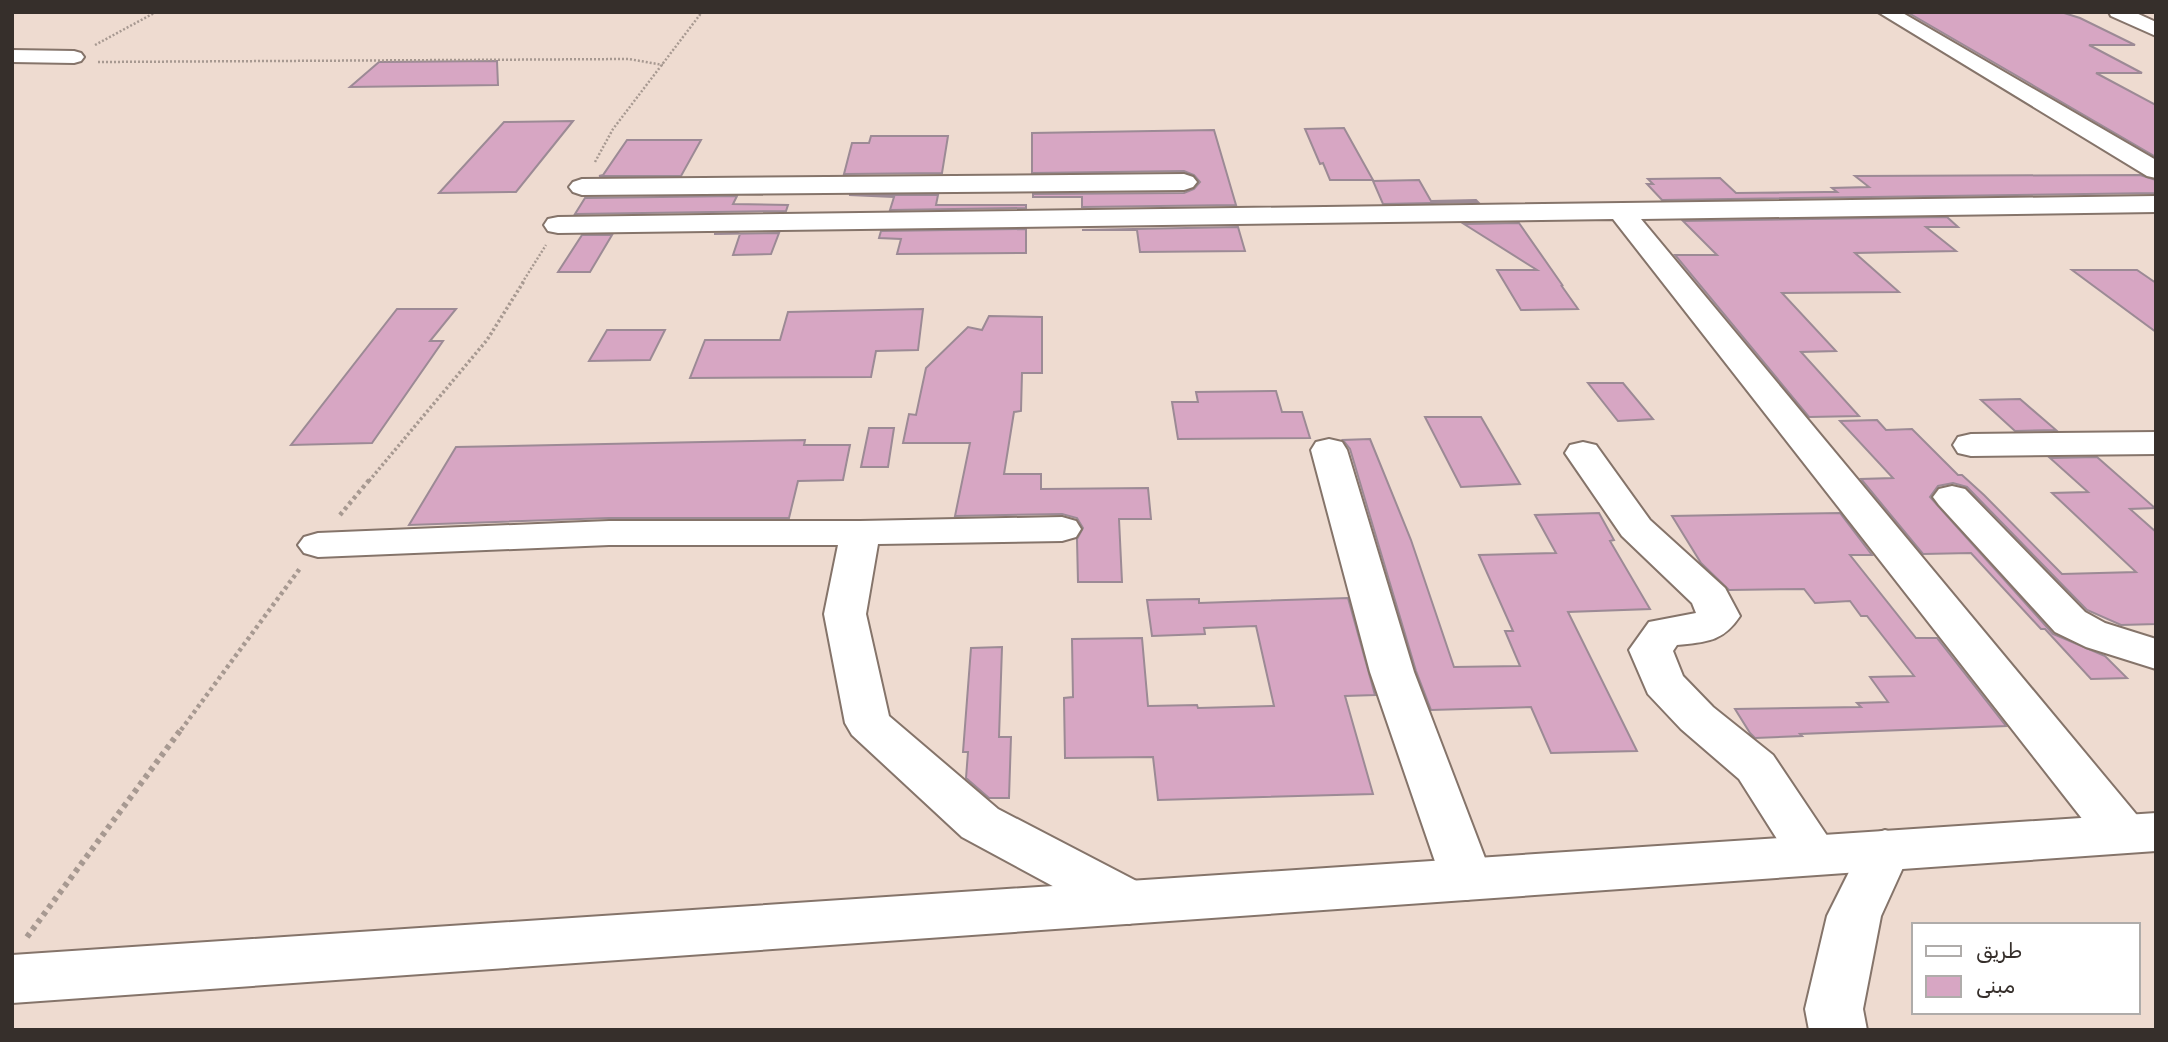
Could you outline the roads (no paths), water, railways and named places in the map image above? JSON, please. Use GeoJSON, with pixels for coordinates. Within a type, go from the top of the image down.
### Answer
{"type":"FeatureCollection","features":[{"type":"Feature","properties":{"kind":"street"},"geometry":{"type":"LineString","coordinates":[[1887,12],[2156,171]]}},
{"type":"Feature","properties":{"kind":"street"},"geometry":{"type":"LineString","coordinates":[[2118,12],[2156,30]]}},
{"type":"Feature","properties":{"kind":"street"},"geometry":{"type":"LineString","coordinates":[[12,56],[74,57]]}},
{"type":"Feature","properties":{"kind":"street"},"geometry":{"type":"LineString","coordinates":[[582,187],[1184,181]]}},
{"type":"Feature","properties":{"kind":"street"},"geometry":{"type":"LineString","coordinates":[[558,225],[2156,204]]}},
{"type":"Feature","properties":{"kind":"street"},"geometry":{"type":"LineString","coordinates":[[1620,211],[2139,833]]}},
{"type":"Feature","properties":{"kind":"street"},"geometry":{"type":"LineString","coordinates":[[1970,445],[2156,443]]}},
{"type":"Feature","properties":{"kind":"street"},"geometry":{"type":"LineString","coordinates":[[1328,450],[1392,672],[1467,879]]}},
{"type":"Feature","properties":{"kind":"street"},"geometry":{"type":"LineString","coordinates":[[1583,453],[1636,528],[1710,597],[1720,616],[1705,628],[1664,632],[1651,650],[1664,684],[1697,718],[1756,767],[1814,855]]}},
{"type":"Feature","properties":{"kind":"street"},"geometry":{"type":"LineString","coordinates":[[1952,497],[2070,622],[2085,632],[2132,645],[2156,655]]}},
{"type":"Feature","properties":{"kind":"street"},"geometry":{"type":"LineString","coordinates":[[318,545],[609,533],[860,533],[1062,529]]}},
{"type":"Feature","properties":{"kind":"street"},"geometry":{"type":"LineString","coordinates":[[860,533],[845,614],[868,723],[980,823],[1129,902]]}},
{"type":"Feature","properties":{"kind":"street"},"geometry":{"type":"LineString","coordinates":[[16,963],[1129,902],[2139,833]]}},
{"type":"Feature","properties":{"kind":"street"},"geometry":{"type":"LineString","coordinates":[[1838,1030],[1834,1009],[1854,916],[1885,850]]}}]}
